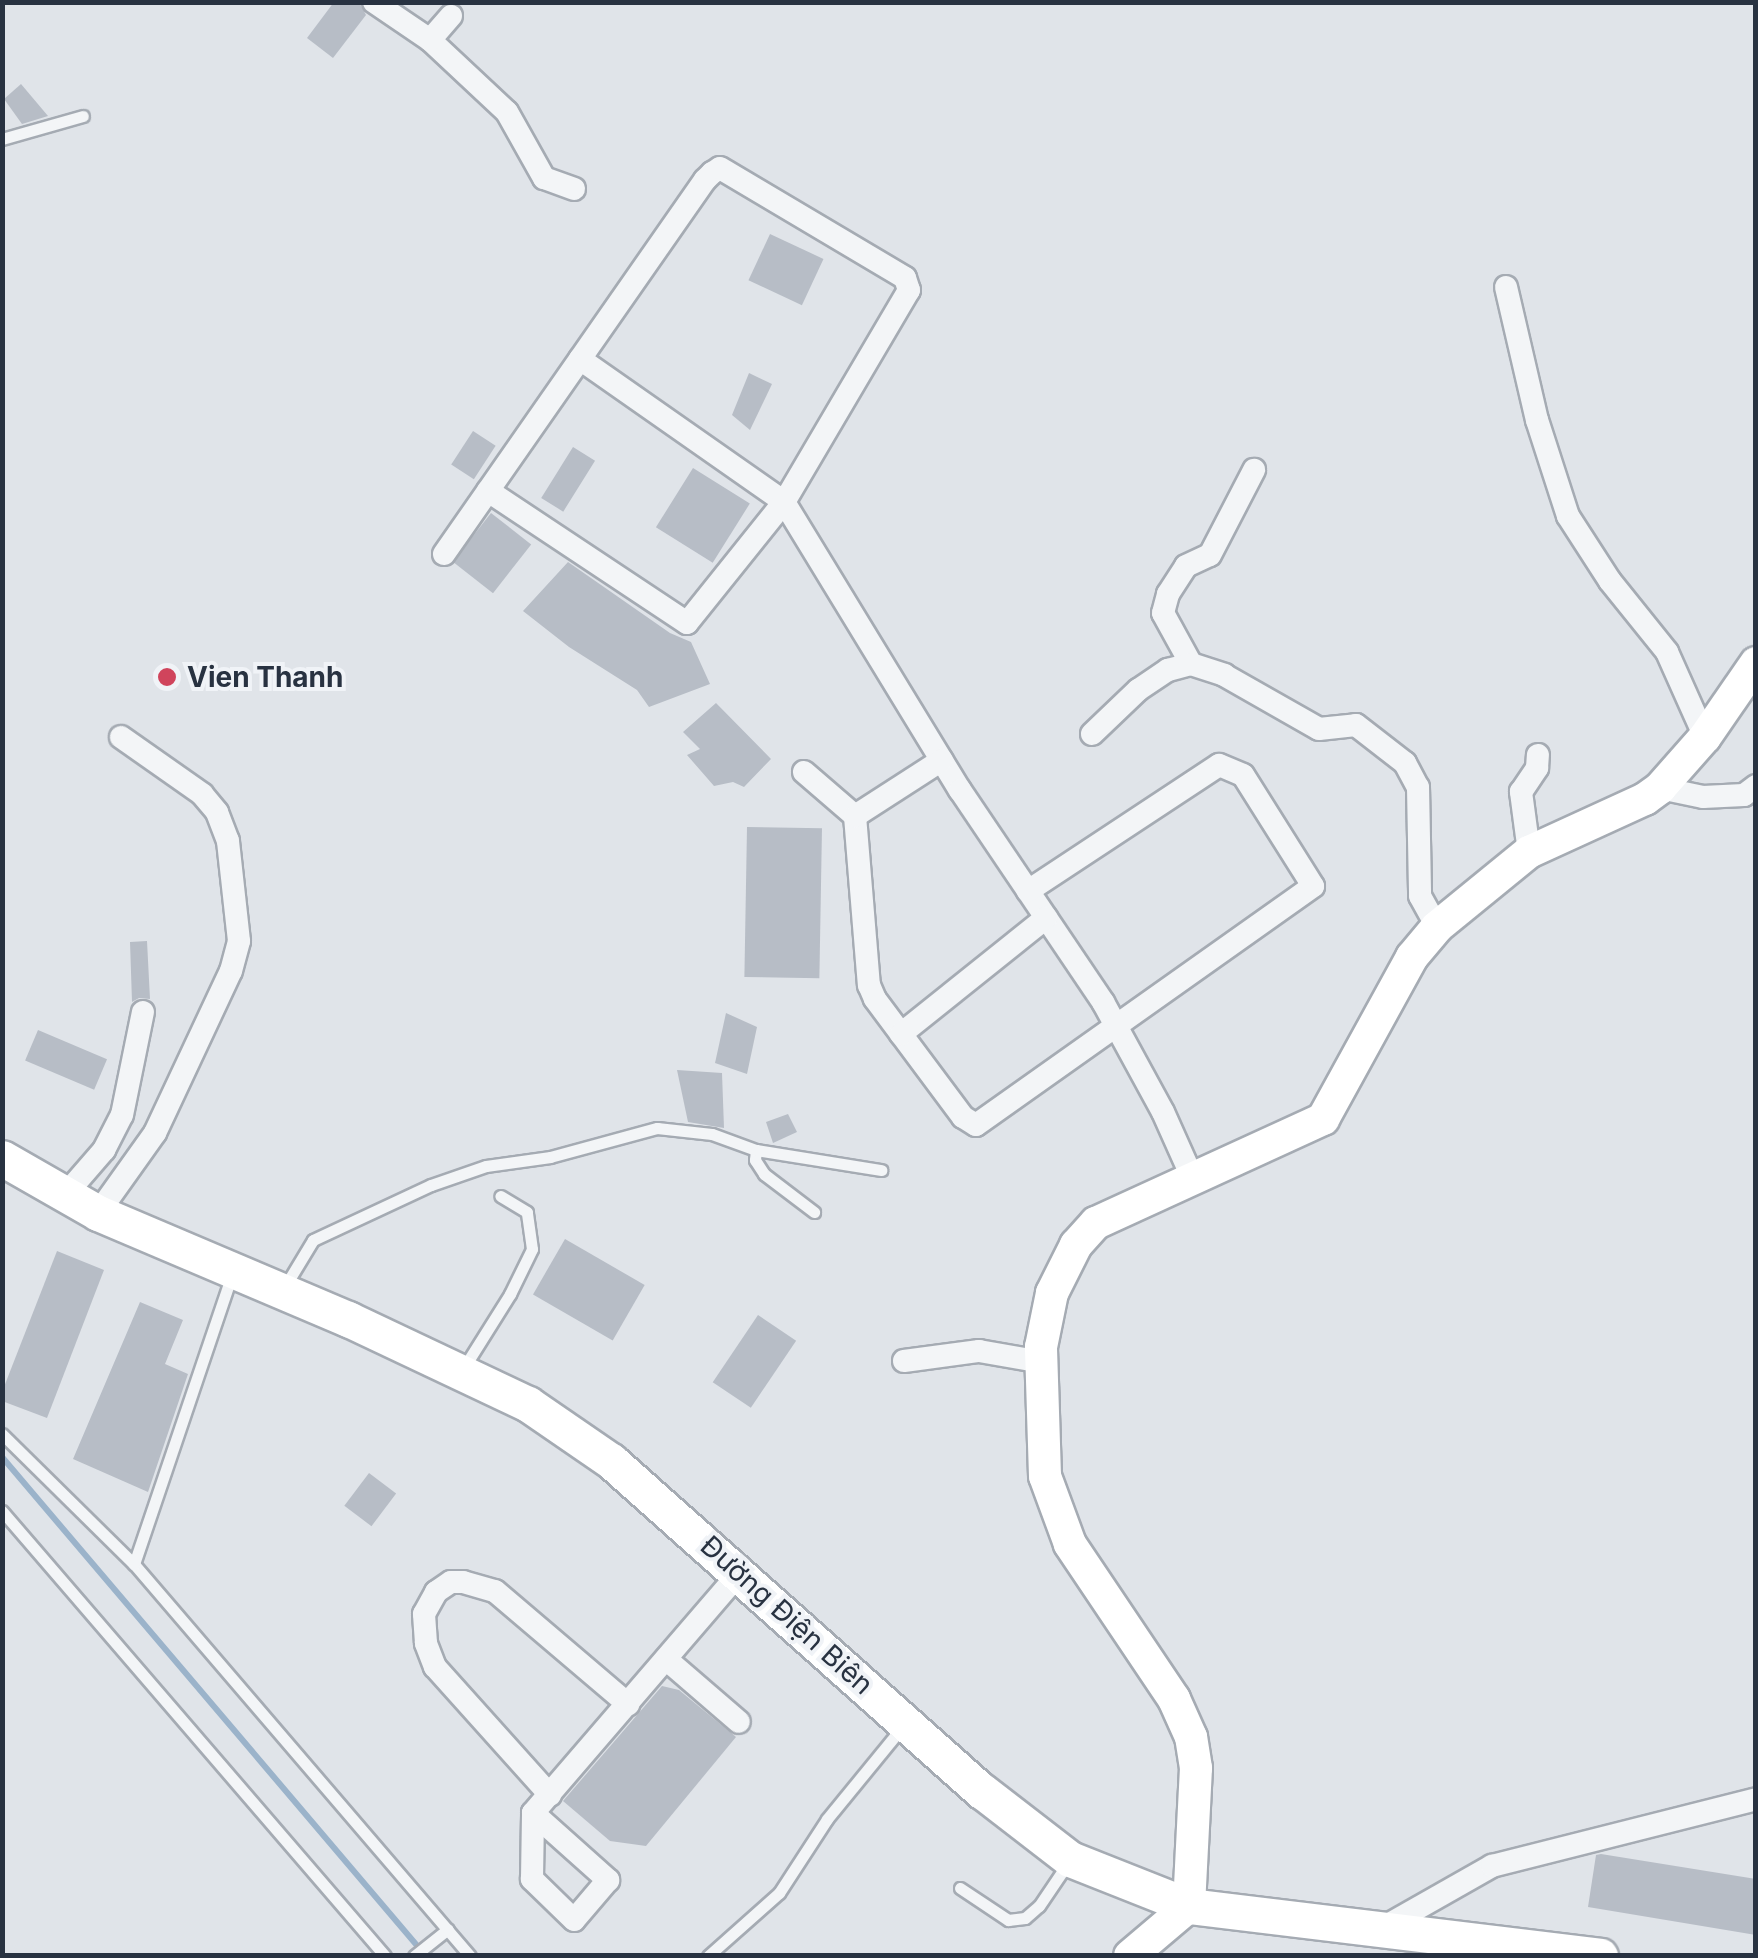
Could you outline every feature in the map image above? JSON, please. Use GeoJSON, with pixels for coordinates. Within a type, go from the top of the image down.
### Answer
{"type":"FeatureCollection","features":[{"type":"Feature","properties":{"kind":"main road","name":"Đường Điện Biên"},"geometry":{"type":"LineString","coordinates":[[2,1158],[98,1213],[528,1404],[610,1461],[740,1572],[982,1791],[1070,1859],[1189,1906],[1585,1954]]}},
{"type":"Feature","properties":{"kind":"street"},"geometry":{"type":"LineString","coordinates":[[374,2],[430,40],[507,112],[544,178],[574,189]]}},
{"type":"Feature","properties":{"kind":"street"},"geometry":{"type":"LineString","coordinates":[[430,40],[451,16]]}},
{"type":"Feature","properties":{"kind":"street"},"geometry":{"type":"LineString","coordinates":[[444,554],[705,180],[720,168],[905,278],[909,290],[784,502],[688,623],[488,491]]}},
{"type":"Feature","properties":{"kind":"street"},"geometry":{"type":"LineString","coordinates":[[1506,287],[1537,420],[1568,516],[1610,582],[1668,652],[1705,737]]}},
{"type":"Feature","properties":{"kind":"street"},"geometry":{"type":"LineString","coordinates":[[580,360],[784,502],[942,760],[1116,1026],[1164,1112],[1193,1179]]}},
{"type":"Feature","properties":{"kind":"street"},"geometry":{"type":"LineString","coordinates":[[1191,664],[1164,613],[1168,594],[1186,566],[1210,555],[1254,470]]}},
{"type":"Feature","properties":{"kind":"street"},"geometry":{"type":"LineString","coordinates":[[1130,1956],[1189,1906],[1196,1768],[1191,1737],[1150,1657],[1070,1544],[1046,1476],[1042,1362],[1052,1292],[1076,1245],[1096,1223],[1323,1119],[1412,957],[1437,927],[1529,852],[1645,800],[1660,788],[1705,737],[1756,663]]}},
{"type":"Feature","properties":{"kind":"street"},"geometry":{"type":"LineString","coordinates":[[1092,734],[1138,690],[1168,670],[1191,664],[1224,675],[1319,729],[1356,725],[1405,763],[1418,787],[1420,896],[1437,927]]}},
{"type":"Feature","properties":{"kind":"street"},"geometry":{"type":"LineString","coordinates":[[98,1213],[155,1133],[231,971],[239,941],[228,842],[217,812],[202,794],[121,737]]}},
{"type":"Feature","properties":{"kind":"street"},"geometry":{"type":"LineString","coordinates":[[1529,852],[1521,792],[1537,768],[1538,755]]}},
{"type":"Feature","properties":{"kind":"street"},"geometry":{"type":"LineString","coordinates":[[856,816],[942,760]]}},
{"type":"Feature","properties":{"kind":"street"},"geometry":{"type":"LineString","coordinates":[[804,772],[856,816],[868,985],[963,1117],[976,1125],[1312,891],[1312,881],[1243,776],[1219,765],[1028,891]]}},
{"type":"Feature","properties":{"kind":"street"},"geometry":{"type":"LineString","coordinates":[[1660,788],[1703,797],[1744,795],[1756,786]]}},
{"type":"Feature","properties":{"kind":"street"},"geometry":{"type":"LineString","coordinates":[[901,1034],[1046,918]]}},
{"type":"Feature","properties":{"kind":"street"},"geometry":{"type":"LineString","coordinates":[[66,1195],[104,1150],[122,1115],[143,1012]]}},
{"type":"Feature","properties":{"kind":"street"},"geometry":{"type":"LineString","coordinates":[[904,1361],[979,1351],[1042,1362]]}},
{"type":"Feature","properties":{"kind":"street"},"geometry":{"type":"LineString","coordinates":[[533,1814],[740,1572]]}},
{"type":"Feature","properties":{"kind":"street"},"geometry":{"type":"LineString","coordinates":[[550,1795],[435,1667],[426,1644],[424,1614],[436,1592],[451,1582],[496,1591],[628,1704]]}},
{"type":"Feature","properties":{"kind":"street"},"geometry":{"type":"LineString","coordinates":[[666,1659],[740,1722]]}},
{"type":"Feature","properties":{"kind":"street"},"geometry":{"type":"LineString","coordinates":[[1380,1928],[1492,1866],[1756,1799]]}},
{"type":"Feature","properties":{"kind":"lane"},"geometry":{"type":"LineString","coordinates":[[2,139],[83,116]]}},
{"type":"Feature","properties":{"kind":"lane"},"geometry":{"type":"LineString","coordinates":[[282,1292],[313,1240],[471,1170],[550,1156],[657,1128],[712,1134],[756,1150],[881,1170]]}},
{"type":"Feature","properties":{"kind":"lane"},"geometry":{"type":"LineString","coordinates":[[756,1150],[755,1160],[764,1174],[814,1212]]}},
{"type":"Feature","properties":{"kind":"lane"},"geometry":{"type":"LineString","coordinates":[[460,1372],[510,1294],[532,1249],[526,1212],[500,1196]]}},
{"type":"Feature","properties":{"kind":"lane"},"geometry":{"type":"LineString","coordinates":[[134,1564],[233,1272]]}},
{"type":"Feature","properties":{"kind":"lane"},"geometry":{"type":"LineString","coordinates":[[2,1434],[134,1564],[444,1932],[470,1956]]}},
{"type":"Feature","properties":{"kind":"lane"},"geometry":{"type":"LineString","coordinates":[[2,1511],[385,1956]]}},
{"type":"Feature","properties":{"kind":"lane"},"geometry":{"type":"LineString","coordinates":[[708,1956],[779,1893],[827,1819],[906,1722]]}},
{"type":"Feature","properties":{"kind":"lane"},"geometry":{"type":"LineString","coordinates":[[960,1888],[1008,1920],[1025,1918],[1038,1906],[1070,1859]]}},
{"type":"Feature","properties":{"kind":"lane"},"geometry":{"type":"LineString","coordinates":[[414,1956],[444,1932]]}},
{"type":"Feature","properties":{"kind":"building"},"geometry":{"type":"Polygon","coordinates":[[[334,2],[359,2],[366,15],[333,58],[307,38],[334,2]]]}},
{"type":"Feature","properties":{"kind":"building"},"geometry":{"type":"Polygon","coordinates":[[[21,84],[48,116],[22,124],[4,99],[21,84]]]}},
{"type":"Feature","properties":{"kind":"building"},"geometry":{"type":"Polygon","coordinates":[[[770,234],[823,259],[802,305],[748,280],[770,234]]]}},
{"type":"Feature","properties":{"kind":"building"},"geometry":{"type":"Polygon","coordinates":[[[749,373],[772,384],[750,430],[732,415],[749,373]]]}},
{"type":"Feature","properties":{"kind":"building"},"geometry":{"type":"Polygon","coordinates":[[[473,431],[496,446],[474,479],[451,465],[473,431]]]}},
{"type":"Feature","properties":{"kind":"building"},"geometry":{"type":"Polygon","coordinates":[[[573,447],[595,461],[563,512],[541,498],[573,447]]]}},
{"type":"Feature","properties":{"kind":"building"},"geometry":{"type":"Polygon","coordinates":[[[693,468],[750,504],[713,563],[656,527],[693,468]]]}},
{"type":"Feature","properties":{"kind":"building"},"geometry":{"type":"Polygon","coordinates":[[[491,513],[531,544],[493,593],[453,562],[491,513]]]}},
{"type":"Feature","properties":{"kind":"building"},"geometry":{"type":"Polygon","coordinates":[[[568,562],[670,633],[691,642],[710,684],[649,707],[637,690],[569,647],[523,611],[568,562]]]}},
{"type":"Feature","properties":{"kind":"building"},"geometry":{"type":"Polygon","coordinates":[[[716,703],[771,759],[744,787],[733,782],[714,786],[687,755],[700,749],[683,732],[716,703]]]}},
{"type":"Feature","properties":{"kind":"building"},"geometry":{"type":"Polygon","coordinates":[[[747,827],[822,828],[819,978],[744,977],[747,827]]]}},
{"type":"Feature","properties":{"kind":"building"},"geometry":{"type":"Polygon","coordinates":[[[147,941],[150,999],[132,1002],[130,942],[147,941]]]}},
{"type":"Feature","properties":{"kind":"building"},"geometry":{"type":"Polygon","coordinates":[[[726,1013],[757,1027],[747,1074],[715,1063],[726,1013]]]}},
{"type":"Feature","properties":{"kind":"building"},"geometry":{"type":"Polygon","coordinates":[[[38,1030],[107,1059],[94,1090],[25,1060],[38,1030]]]}},
{"type":"Feature","properties":{"kind":"building"},"geometry":{"type":"Polygon","coordinates":[[[677,1070],[722,1073],[724,1128],[688,1122],[677,1070]]]}},
{"type":"Feature","properties":{"kind":"building"},"geometry":{"type":"Polygon","coordinates":[[[788,1114],[797,1132],[773,1143],[766,1122],[788,1114]]]}},
{"type":"Feature","properties":{"kind":"building"},"geometry":{"type":"Polygon","coordinates":[[[565,1239],[645,1285],[613,1340],[533,1294],[565,1239]]]}},
{"type":"Feature","properties":{"kind":"building"},"geometry":{"type":"Polygon","coordinates":[[[57,1251],[104,1270],[47,1418],[2,1401],[2,1392],[57,1251]]]}},
{"type":"Feature","properties":{"kind":"building"},"geometry":{"type":"Polygon","coordinates":[[[140,1302],[183,1320],[165,1364],[188,1374],[148,1492],[73,1459],[140,1302]]]}},
{"type":"Feature","properties":{"kind":"building"},"geometry":{"type":"Polygon","coordinates":[[[758,1315],[796,1341],[751,1408],[713,1382],[758,1315]]]}},
{"type":"Feature","properties":{"kind":"building"},"geometry":{"type":"Polygon","coordinates":[[[369,1473],[396,1493],[371,1526],[344,1506],[369,1473]]]}},
{"type":"Feature","properties":{"kind":"building"},"geometry":{"type":"Polygon","coordinates":[[[662,1686],[679,1690],[736,1737],[646,1846],[610,1841],[563,1801],[662,1686]]]}},
{"type":"Feature","properties":{"kind":"building"},"geometry":{"type":"Polygon","coordinates":[[[1596,1855],[1756,1879],[1756,1935],[1588,1907],[1596,1855]]]}},
{"type":"Feature","properties":{"kind":"waterway"},"geometry":{"type":"LineString","coordinates":[[2,1457],[426,1956]]}},
{"type":"Feature","properties":{"kind":"place","name":"Vien Thanh"},"geometry":{"type":"Point","coordinates":[167,677]}}]}
